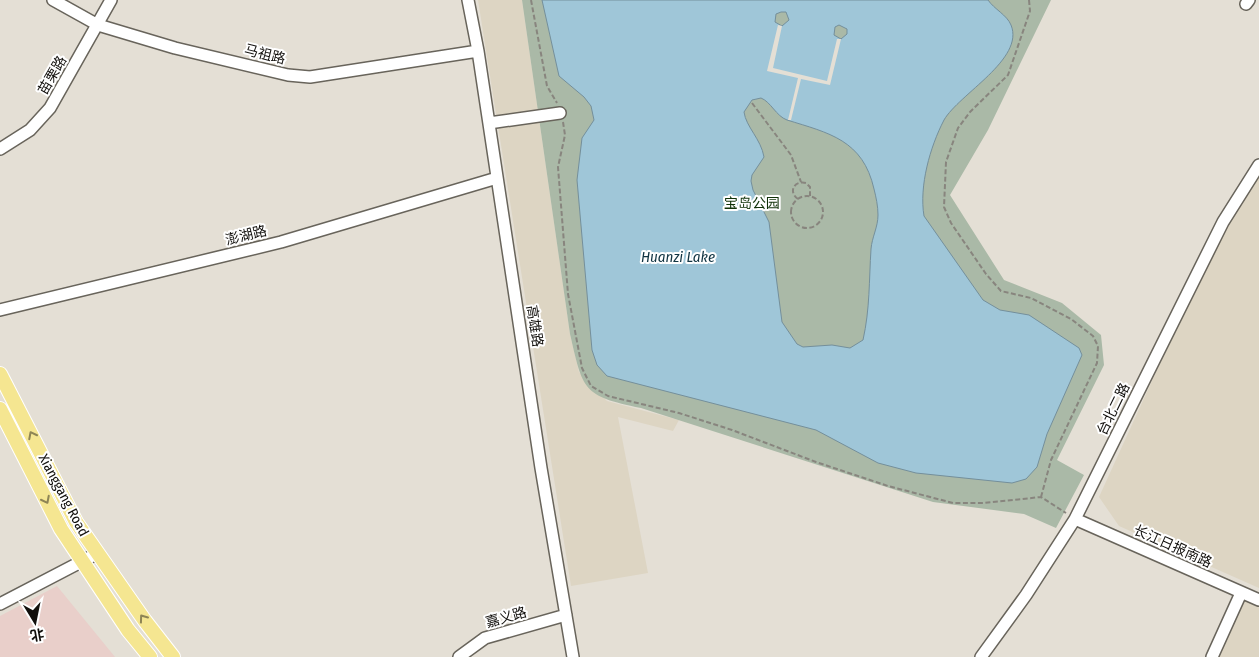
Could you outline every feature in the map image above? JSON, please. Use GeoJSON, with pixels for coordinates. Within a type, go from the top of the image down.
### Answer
{"type":"FeatureCollection","features":[{"type":"Feature","properties":{"kind":"main road","name":"Xianggang Road"},"geometry":{"type":"LineString","coordinates":[[0,374],[76,522],[173,657]]}},
{"type":"Feature","properties":{"kind":"main road","name":"Xianggang Road"},"geometry":{"type":"LineString","coordinates":[[0,410],[61,529],[128,630],[150,657]]}},
{"type":"Feature","properties":{"kind":"street","name":"马祖路"},"geometry":{"type":"LineString","coordinates":[[54,0],[98,24],[175,48],[288,75],[310,77],[478,51]]}},
{"type":"Feature","properties":{"kind":"street","name":"苗栗路"},"geometry":{"type":"LineString","coordinates":[[0,149],[30,130],[50,108],[111,0]]}},
{"type":"Feature","properties":{"kind":"street","name":"高雄路"},"geometry":{"type":"LineString","coordinates":[[468,0],[478,51],[541,468],[573,657]]}},
{"type":"Feature","properties":{"kind":"street"},"geometry":{"type":"LineString","coordinates":[[489,123],[560,112]]}},
{"type":"Feature","properties":{"kind":"street","name":"台北二路"},"geometry":{"type":"LineString","coordinates":[[981,657],[1026,595],[1075,519],[1223,222],[1259,165]]}},
{"type":"Feature","properties":{"kind":"street","name":"澎湖路"},"geometry":{"type":"LineString","coordinates":[[0,310],[281,242],[497,178]]}},
{"type":"Feature","properties":{"kind":"street","name":"长江日报南路"},"geometry":{"type":"LineString","coordinates":[[1075,519],[1259,600]]}},
{"type":"Feature","properties":{"kind":"street"},"geometry":{"type":"LineString","coordinates":[[0,604],[98,554]]}},
{"type":"Feature","properties":{"kind":"street"},"geometry":{"type":"LineString","coordinates":[[1212,657],[1241,593]]}},
{"type":"Feature","properties":{"kind":"street","name":"嘉义路"},"geometry":{"type":"LineString","coordinates":[[459,657],[485,638],[566,615]]}},
{"type":"Feature","properties":{"kind":"path"},"geometry":{"type":"LineString","coordinates":[[531,0],[547,86],[556,101],[565,135],[558,167],[568,294],[582,368],[591,386],[608,396],[679,413],[732,430],[816,462],[888,486],[953,503],[984,503],[1041,497],[1075,519]]}},
{"type":"Feature","properties":{"kind":"path"},"geometry":{"type":"LineString","coordinates":[[1029,0],[1030,11],[1008,75],[970,112],[958,128],[946,162],[944,207],[951,223],[986,274],[1001,291],[1031,298],[1070,319],[1093,336],[1098,346],[1097,363],[1051,460],[1041,497]]}},
{"type":"Feature","properties":{"kind":"path"},"geometry":{"type":"LineString","coordinates":[[752,103],[791,155],[802,182],[810,187],[810,196]]}},
{"type":"Feature","properties":{"kind":"path"},"geometry":{"type":"LineString","coordinates":[[798,199],[793,190],[795,185],[802,182]]}},
{"type":"Feature","properties":{"kind":"path"},"geometry":{"type":"LineString","coordinates":[[810,196],[819,202],[823,211],[820,221],[812,227],[802,227],[794,221],[791,212],[798,199],[810,196]]}},
{"type":"Feature","properties":{"kind":"shaded area"},"geometry":{"type":"Polygon","coordinates":[[[478,0],[522,0],[570,334],[579,372],[607,401],[679,420],[673,431],[618,417],[648,573],[571,586],[478,0]]]}},
{"type":"Feature","properties":{"kind":"shaded area"},"geometry":{"type":"Polygon","coordinates":[[[1259,172],[1259,588],[1119,526],[1099,497],[1156,372],[1228,224],[1259,172]]]}},
{"type":"Feature","properties":{"kind":"shaded area"},"geometry":{"type":"Polygon","coordinates":[[[57,586],[115,657],[0,657],[0,616],[57,586]]]}},
{"type":"Feature","properties":{"kind":"shaded area"},"geometry":{"type":"Polygon","coordinates":[[[1241,598],[1259,606],[1259,657],[1216,657],[1241,598]]]}},
{"type":"Feature","properties":{"kind":"green space","name":"Huanzi Lake"},"geometry":{"type":"Polygon","coordinates":[[[522,0],[1051,0],[988,130],[950,195],[1004,280],[1062,303],[1101,335],[1104,365],[1057,460],[1084,475],[1056,528],[1024,514],[933,502],[641,408],[622,404],[596,394],[588,388],[578,368],[570,334],[522,0]]]}},
{"type":"Feature","properties":{"kind":"water","name":"Huanzi Lake"},"geometry":{"type":"Polygon","coordinates":[[[542,0],[988,0],[1009,21],[1013,38],[1009,51],[1000,63],[944,120],[930,154],[924,180],[924,216],[983,300],[1000,310],[1029,315],[1079,348],[1082,355],[1047,434],[1037,467],[1026,479],[1012,483],[916,473],[878,463],[816,430],[607,376],[597,365],[592,350],[577,180],[582,138],[594,120],[591,106],[584,97],[559,76],[542,0]],[[786,12],[776,14],[775,22],[782,26],[789,20],[786,12]],[[839,25],[835,27],[834,35],[841,39],[847,34],[847,29],[839,25]],[[761,98],[752,100],[744,112],[745,118],[760,144],[764,157],[752,175],[751,181],[753,190],[769,222],[782,322],[797,344],[803,347],[832,345],[850,348],[863,340],[868,306],[871,249],[878,219],[878,208],[869,172],[862,159],[842,141],[817,129],[783,118],[761,98]]]}},
{"type":"Feature","properties":{"kind":"pier"},"geometry":{"type":"Polygon","coordinates":[[[778,25],[782,26],[773,68],[827,81],[837,39],[841,39],[830,85],[801,79],[791,120],[788,120],[798,78],[767,71],[778,25]]]}},
{"type":"Feature","properties":{"kind":"park label","name":"宝岛公园"},"geometry":{"type":"Point","coordinates":[752,203]}}]}
